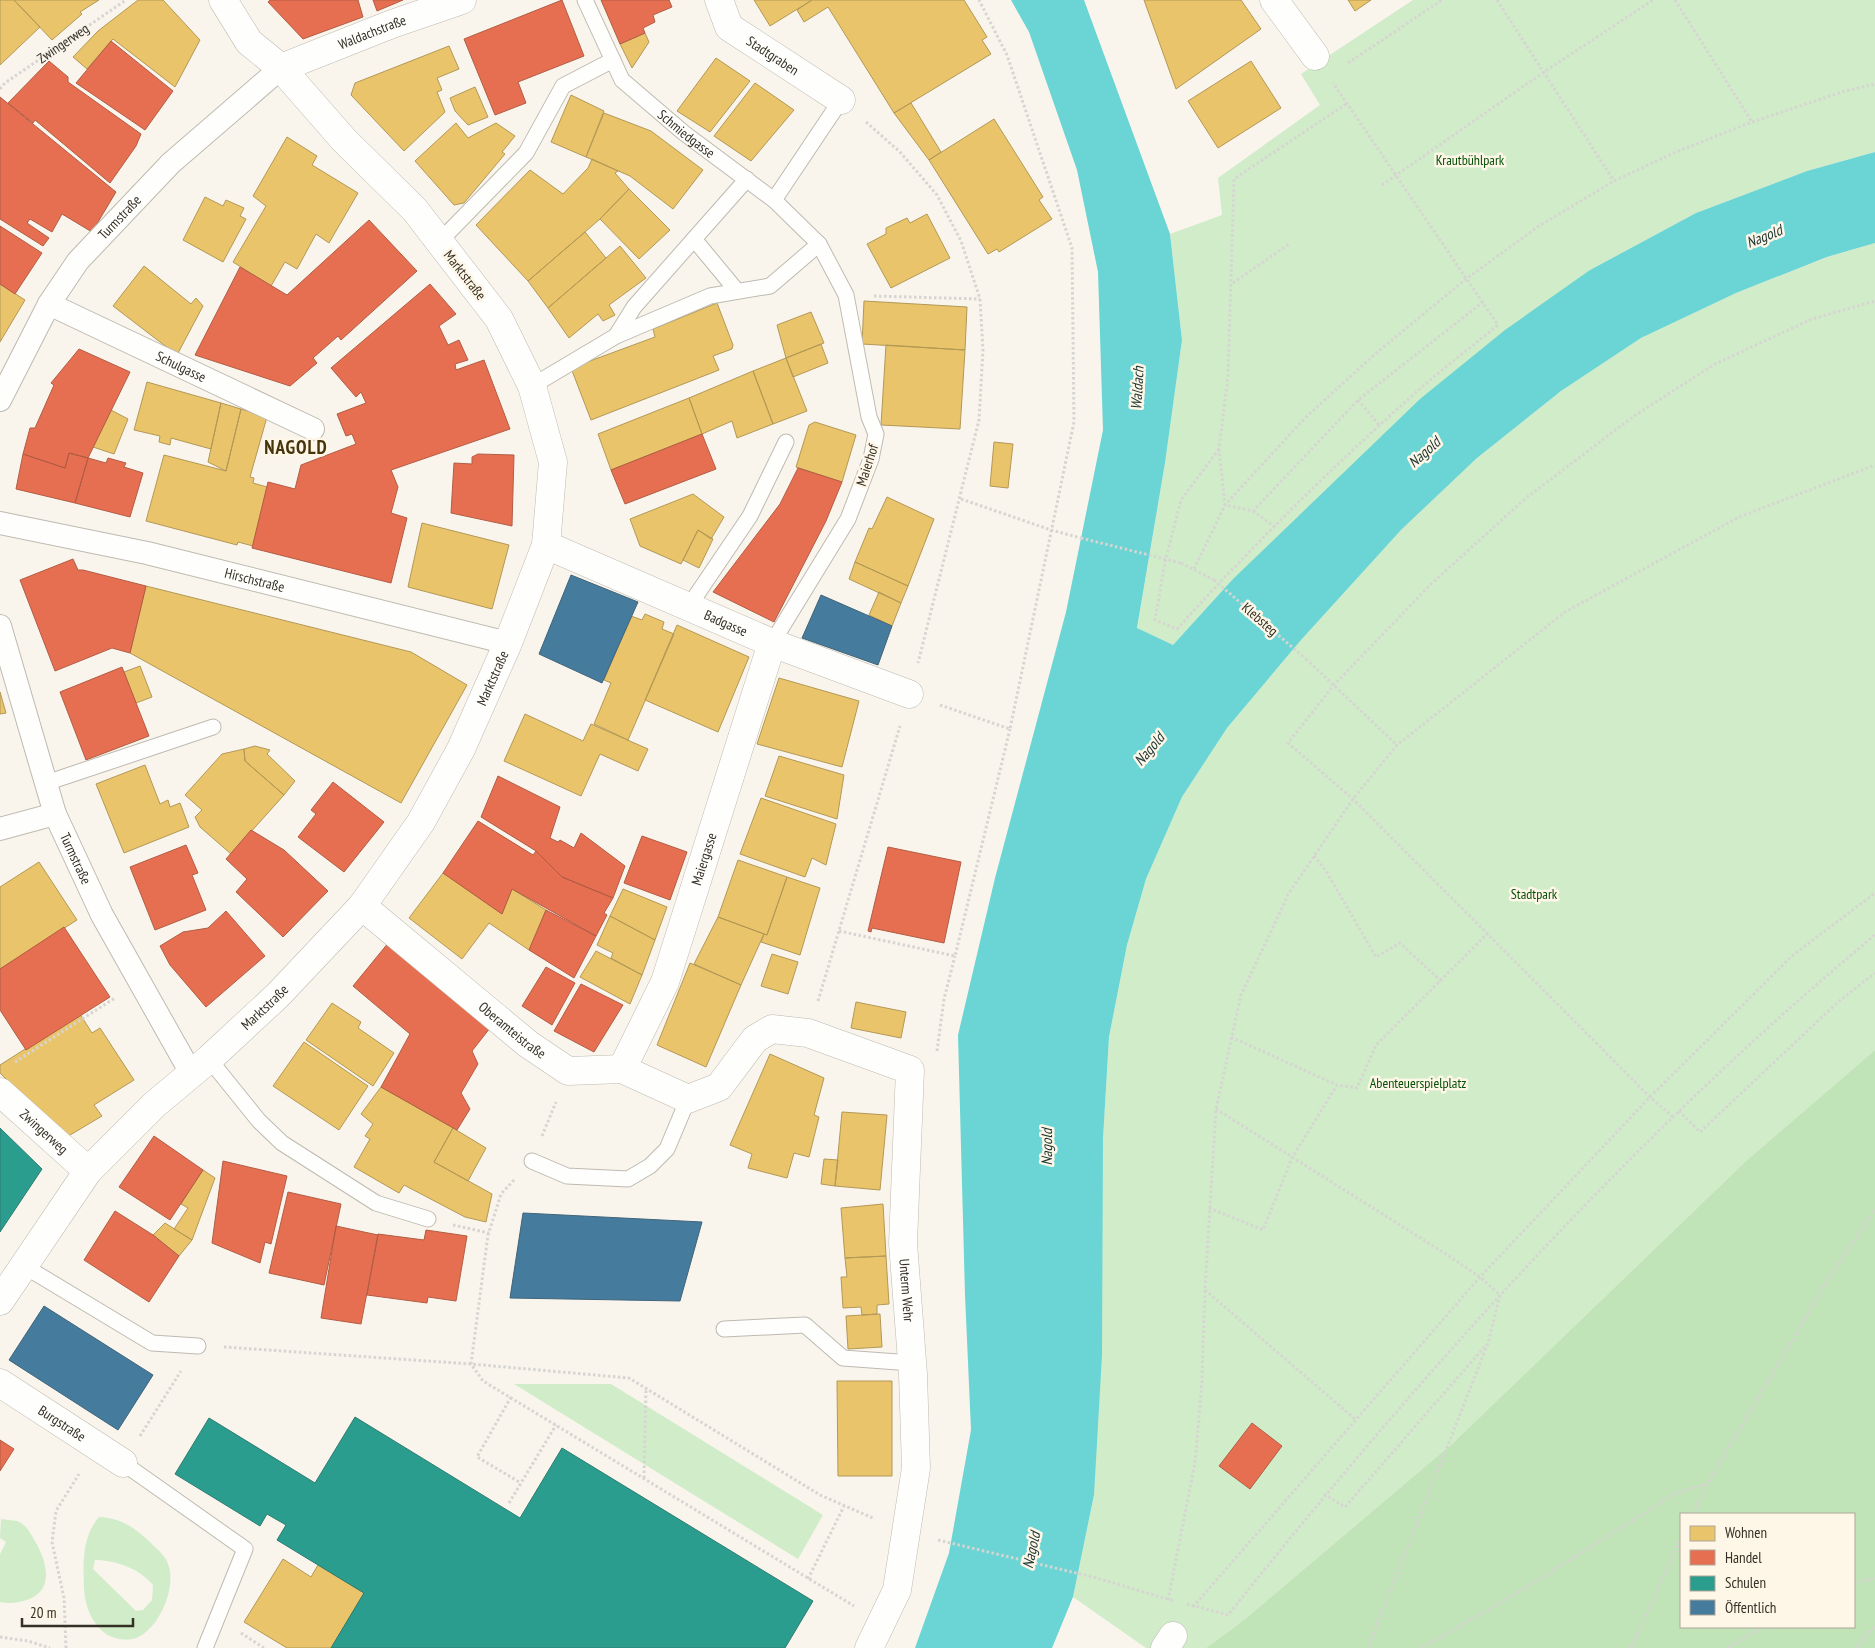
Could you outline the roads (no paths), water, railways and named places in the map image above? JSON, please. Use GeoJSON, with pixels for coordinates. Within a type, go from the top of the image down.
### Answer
{"type":"FeatureCollection","features":[{"type":"Feature","properties":{"kind":"street","name":"Marktstraße"},"geometry":{"type":"LineString","coordinates":[[0,1301],[88,1171],[154,1105],[278,995],[362,906],[426,814],[461,749],[508,643],[546,545],[553,462],[532,386],[499,319],[415,210],[344,140],[281,68],[250,42],[223,0]]}},
{"type":"Feature","properties":{"kind":"street","name":"Waldachstraße"},"geometry":{"type":"LineString","coordinates":[[281,68],[392,24],[462,0]]}},
{"type":"Feature","properties":{"kind":"street","name":"Stadtgraben"},"geometry":{"type":"LineString","coordinates":[[719,0],[729,27],[841,100]]}},
{"type":"Feature","properties":{"kind":"street"},"geometry":{"type":"LineString","coordinates":[[1274,0],[1322,66]]}},
{"type":"Feature","properties":{"kind":"street","name":"Turmstraße"},"geometry":{"type":"LineString","coordinates":[[0,400],[49,304],[78,261],[171,163],[281,68]]}},
{"type":"Feature","properties":{"kind":"street","name":"Schulgasse"},"geometry":{"type":"LineString","coordinates":[[49,304],[313,430]]}},
{"type":"Feature","properties":{"kind":"street","name":"Hirschstraße"},"geometry":{"type":"LineString","coordinates":[[0,523],[147,553],[508,643]]}},
{"type":"Feature","properties":{"kind":"street","name":"Badgasse"},"geometry":{"type":"LineString","coordinates":[[546,545],[772,643],[909,694]]}},
{"type":"Feature","properties":{"kind":"street","name":"Turmstraße"},"geometry":{"type":"LineString","coordinates":[[0,626],[55,814],[102,915],[140,982],[200,1066]]}},
{"type":"Feature","properties":{"kind":"street","name":"Maiergasse"},"geometry":{"type":"LineString","coordinates":[[622,1068],[665,982],[772,643]]}},
{"type":"Feature","properties":{"kind":"street"},"geometry":{"type":"LineString","coordinates":[[0,829],[55,814]]}},
{"type":"Feature","properties":{"kind":"street","name":"Oberamteistraße"},"geometry":{"type":"LineString","coordinates":[[362,906],[528,1044],[568,1071],[622,1068]]}},
{"type":"Feature","properties":{"kind":"street","name":"Unterm Wehr"},"geometry":{"type":"LineString","coordinates":[[688,1099],[719,1087],[756,1039],[772,1029],[808,1033],[910,1070],[903,1243],[912,1363],[916,1468],[897,1590],[869,1648]]}},
{"type":"Feature","properties":{"kind":"street"},"geometry":{"type":"LineString","coordinates":[[622,1068],[688,1099]]}},
{"type":"Feature","properties":{"kind":"street","name":"Zwingerweg"},"geometry":{"type":"LineString","coordinates":[[4,1079],[88,1171]]}},
{"type":"Feature","properties":{"kind":"street","name":"Burgstraße"},"geometry":{"type":"LineString","coordinates":[[0,1383],[123,1463]]}},
{"type":"Feature","properties":{"kind":"lane","name":"Schmiedgasse"},"geometry":{"type":"LineString","coordinates":[[585,0],[622,80],[684,133],[774,200],[819,244]]}},
{"type":"Feature","properties":{"kind":"lane"},"geometry":{"type":"LineString","coordinates":[[439,242],[526,153],[563,86],[613,60]]}},
{"type":"Feature","properties":{"kind":"lane"},"geometry":{"type":"LineString","coordinates":[[774,200],[841,100]]}},
{"type":"Feature","properties":{"kind":"lane"},"geometry":{"type":"LineString","coordinates":[[616,336],[634,306],[747,179]]}},
{"type":"Feature","properties":{"kind":"lane"},"geometry":{"type":"LineString","coordinates":[[694,239],[737,292]]}},
{"type":"Feature","properties":{"kind":"lane"},"geometry":{"type":"LineString","coordinates":[[532,386],[616,336],[710,296],[770,286],[819,244]]}},
{"type":"Feature","properties":{"kind":"lane","name":"Maierhof"},"geometry":{"type":"LineString","coordinates":[[772,643],[848,519],[871,459],[876,434],[868,417],[846,295],[819,244]]}},
{"type":"Feature","properties":{"kind":"lane"},"geometry":{"type":"LineString","coordinates":[[689,606],[750,516],[786,442]]}},
{"type":"Feature","properties":{"kind":"lane"},"geometry":{"type":"LineString","coordinates":[[46,783],[213,728]]}},
{"type":"Feature","properties":{"kind":"lane"},"geometry":{"type":"LineString","coordinates":[[200,1066],[282,1143],[376,1203],[428,1219]]}},
{"type":"Feature","properties":{"kind":"lane"},"geometry":{"type":"LineString","coordinates":[[532,1161],[567,1176],[628,1179],[650,1166],[667,1148],[688,1099]]}},
{"type":"Feature","properties":{"kind":"lane"},"geometry":{"type":"LineString","coordinates":[[24,1266],[152,1343],[198,1346]]}},
{"type":"Feature","properties":{"kind":"lane"},"geometry":{"type":"LineString","coordinates":[[724,1330],[805,1325],[844,1358],[912,1363]]}},
{"type":"Feature","properties":{"kind":"lane"},"geometry":{"type":"LineString","coordinates":[[123,1463],[245,1548],[205,1648]]}},
{"type":"Feature","properties":{"kind":"water"},"geometry":{"type":"Polygon","coordinates":[[[1011,0],[1084,0],[1170,234],[1182,340],[1165,463],[1137,628],[1173,645],[1232,580],[1420,399],[1505,330],[1590,270],[1696,213],[1807,171],[1875,152],[1875,243],[1827,257],[1736,293],[1641,338],[1561,391],[1477,458],[1401,530],[1301,640],[1227,728],[1182,797],[1146,879],[1127,945],[1109,1037],[1103,1139],[1102,1355],[1094,1495],[1073,1597],[1052,1648],[915,1648],[949,1553],[971,1430],[965,1295],[958,1035],[995,878],[1066,612],[1103,430],[1098,272],[1077,170],[1029,32],[1011,0]]]}},
{"type":"Feature","properties":{"kind":"district","name":"NAGOLD"},"geometry":{"type":"Point","coordinates":[296,447]}},
{"type":"Feature","properties":{"kind":"park label","name":"Krautbühlpark"},"geometry":{"type":"Point","coordinates":[1470,160]}},
{"type":"Feature","properties":{"kind":"park label","name":"Stadtpark"},"geometry":{"type":"Point","coordinates":[1534,894]}},
{"type":"Feature","properties":{"kind":"park label","name":"Abenteuerspielplatz"},"geometry":{"type":"Point","coordinates":[1418,1083]}},
{"type":"Feature","properties":{"kind":"water label","name":"Nagold"},"geometry":{"type":"Point","coordinates":[1764,236]}},
{"type":"Feature","properties":{"kind":"water label","name":"Waldach"},"geometry":{"type":"Point","coordinates":[1137,388]}},
{"type":"Feature","properties":{"kind":"water label","name":"Nagold"},"geometry":{"type":"Point","coordinates":[1424,452]}},
{"type":"Feature","properties":{"kind":"water label","name":"Nagold"},"geometry":{"type":"Point","coordinates":[1149,749]}},
{"type":"Feature","properties":{"kind":"water label","name":"Nagold"},"geometry":{"type":"Point","coordinates":[1046,1147]}},
{"type":"Feature","properties":{"kind":"water label","name":"Nagold"},"geometry":{"type":"Point","coordinates":[1031,1550]}}]}
